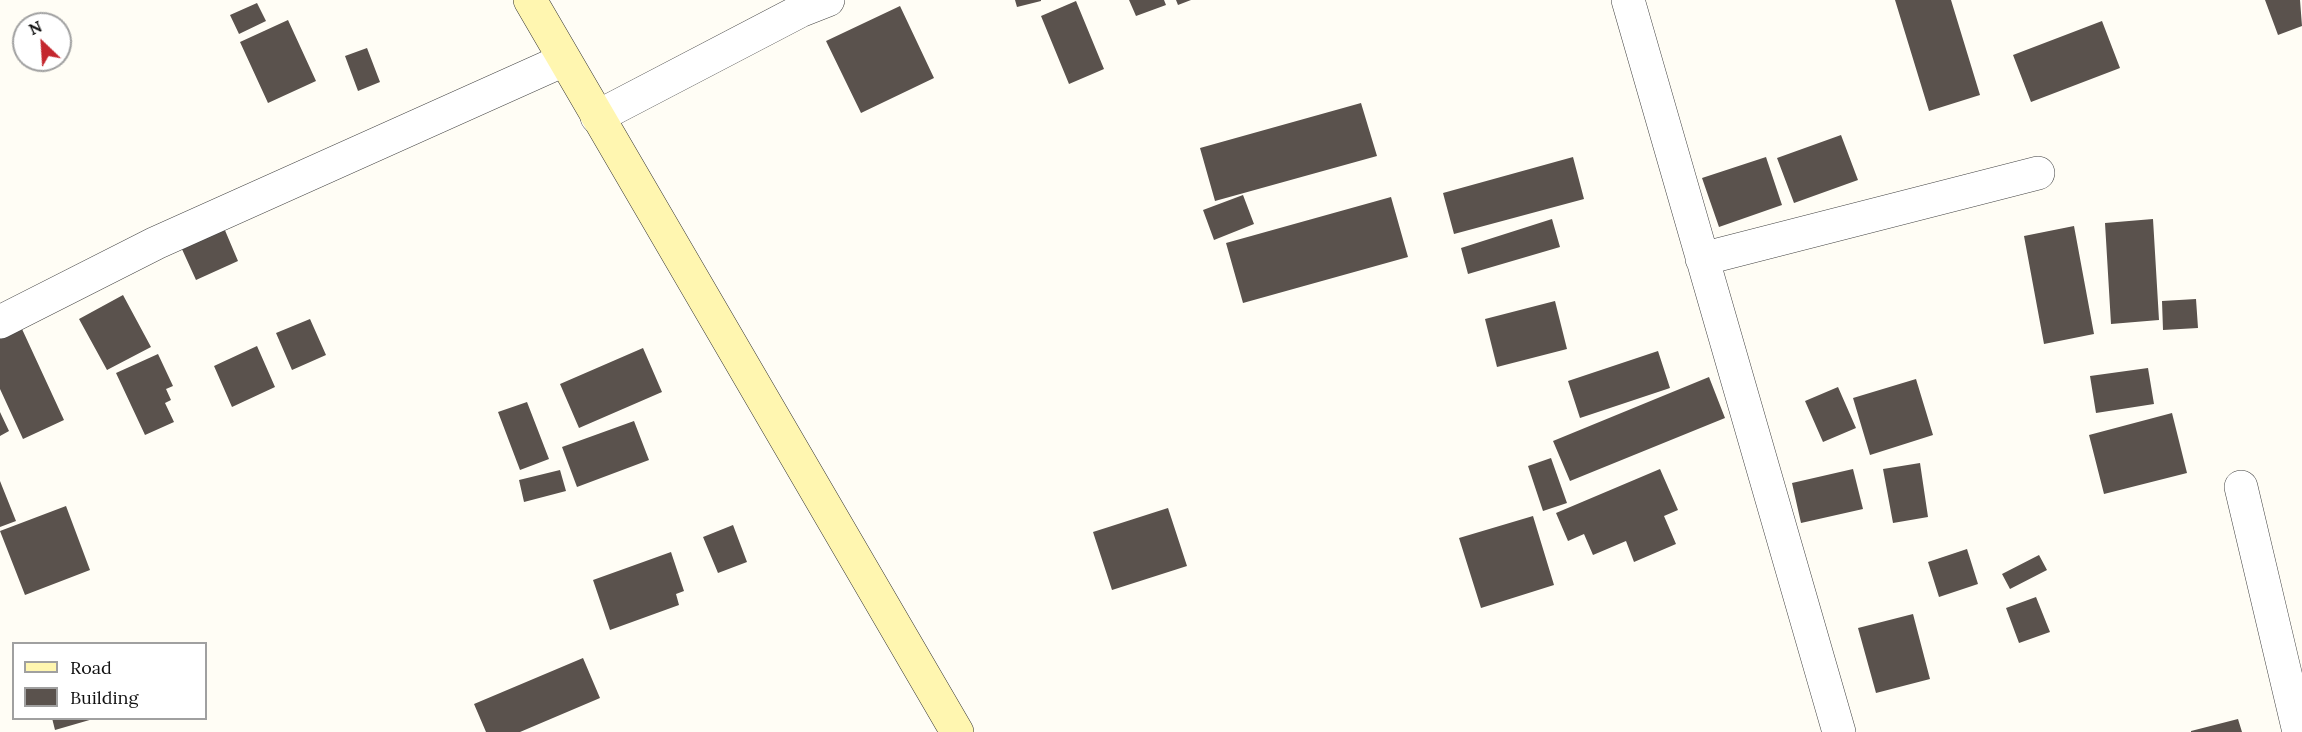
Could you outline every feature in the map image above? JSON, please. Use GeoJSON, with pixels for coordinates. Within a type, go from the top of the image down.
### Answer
{"type":"FeatureCollection","features":[{"type":"Feature","properties":{"kind":"street"},"geometry":{"type":"LineString","coordinates":[[530,0],[957,732]]}},
{"type":"Feature","properties":{"kind":"street"},"geometry":{"type":"LineString","coordinates":[[597,117],[800,11],[828,0]]}},
{"type":"Feature","properties":{"kind":"street"},"geometry":{"type":"LineString","coordinates":[[1628,0],[1839,732]]}},
{"type":"Feature","properties":{"kind":"street"},"geometry":{"type":"LineString","coordinates":[[0,322],[156,243],[564,60]]}},
{"type":"Feature","properties":{"kind":"street"},"geometry":{"type":"LineString","coordinates":[[1702,259],[2038,173]]}},
{"type":"Feature","properties":{"kind":"street"},"geometry":{"type":"LineString","coordinates":[[2241,487],[2299,732]]}},
{"type":"Feature","properties":{"kind":"building"},"geometry":{"type":"Polygon","coordinates":[[[1015,0],[1041,0],[1041,1],[1017,7],[1015,0]]]}},
{"type":"Feature","properties":{"kind":"building"},"geometry":{"type":"Polygon","coordinates":[[[1129,0],[1164,0],[1166,5],[1136,16],[1129,0]]]}},
{"type":"Feature","properties":{"kind":"building"},"geometry":{"type":"Polygon","coordinates":[[[1176,0],[1191,0],[1178,5],[1176,0]]]}},
{"type":"Feature","properties":{"kind":"building"},"geometry":{"type":"Polygon","coordinates":[[[1895,0],[1951,0],[1980,95],[1929,111],[1895,0]]]}},
{"type":"Feature","properties":{"kind":"building"},"geometry":{"type":"Polygon","coordinates":[[[2265,0],[2300,0],[2302,26],[2278,35],[2265,0]]]}},
{"type":"Feature","properties":{"kind":"building"},"geometry":{"type":"Polygon","coordinates":[[[1076,1],[1104,69],[1069,84],[1041,16],[1076,1]]]}},
{"type":"Feature","properties":{"kind":"building"},"geometry":{"type":"Polygon","coordinates":[[[257,3],[266,21],[239,34],[230,15],[257,3]]]}},
{"type":"Feature","properties":{"kind":"building"},"geometry":{"type":"Polygon","coordinates":[[[900,6],[934,78],[861,113],[826,41],[900,6]]]}},
{"type":"Feature","properties":{"kind":"building"},"geometry":{"type":"Polygon","coordinates":[[[288,20],[316,81],[268,103],[240,42],[288,20]]]}},
{"type":"Feature","properties":{"kind":"building"},"geometry":{"type":"Polygon","coordinates":[[[2102,21],[2120,68],[2031,102],[2013,55],[2102,21]]]}},
{"type":"Feature","properties":{"kind":"building"},"geometry":{"type":"Polygon","coordinates":[[[367,48],[380,82],[358,91],[345,56],[367,48]]]}},
{"type":"Feature","properties":{"kind":"building"},"geometry":{"type":"Polygon","coordinates":[[[1361,103],[1377,156],[1215,201],[1200,148],[1361,103]]]}},
{"type":"Feature","properties":{"kind":"building"},"geometry":{"type":"Polygon","coordinates":[[[1841,135],[1858,180],[1794,203],[1777,158],[1841,135]]]}},
{"type":"Feature","properties":{"kind":"building"},"geometry":{"type":"Polygon","coordinates":[[[1573,157],[1584,199],[1454,234],[1443,193],[1573,157]]]}},
{"type":"Feature","properties":{"kind":"building"},"geometry":{"type":"Polygon","coordinates":[[[1766,157],[1782,205],[1719,227],[1702,178],[1766,157]]]}},
{"type":"Feature","properties":{"kind":"building"},"geometry":{"type":"Polygon","coordinates":[[[1243,195],[1254,224],[1214,240],[1203,210],[1243,195]]]}},
{"type":"Feature","properties":{"kind":"building"},"geometry":{"type":"Polygon","coordinates":[[[1391,197],[1408,257],[1243,303],[1226,243],[1391,197]]]}},
{"type":"Feature","properties":{"kind":"building"},"geometry":{"type":"Polygon","coordinates":[[[1552,219],[1560,247],[1468,274],[1461,248],[1552,219]]]}},
{"type":"Feature","properties":{"kind":"building"},"geometry":{"type":"Polygon","coordinates":[[[2153,219],[2159,320],[2111,324],[2105,223],[2153,219]]]}},
{"type":"Feature","properties":{"kind":"building"},"geometry":{"type":"Polygon","coordinates":[[[2074,226],[2094,334],[2044,344],[2024,236],[2074,226]]]}},
{"type":"Feature","properties":{"kind":"building"},"geometry":{"type":"Polygon","coordinates":[[[224,228],[238,261],[196,280],[181,247],[224,228]]]}},
{"type":"Feature","properties":{"kind":"building"},"geometry":{"type":"Polygon","coordinates":[[[123,295],[151,347],[107,370],[79,319],[123,295]]]}},
{"type":"Feature","properties":{"kind":"building"},"geometry":{"type":"Polygon","coordinates":[[[2196,299],[2198,328],[2163,330],[2162,301],[2196,299]]]}},
{"type":"Feature","properties":{"kind":"building"},"geometry":{"type":"Polygon","coordinates":[[[1555,301],[1567,349],[1497,367],[1485,319],[1555,301]]]}},
{"type":"Feature","properties":{"kind":"building"},"geometry":{"type":"Polygon","coordinates":[[[310,319],[326,355],[292,370],[276,333],[310,319]]]}},
{"type":"Feature","properties":{"kind":"building"},"geometry":{"type":"Polygon","coordinates":[[[22,329],[64,420],[23,439],[0,389],[0,339],[22,329]]]}},
{"type":"Feature","properties":{"kind":"building"},"geometry":{"type":"Polygon","coordinates":[[[257,346],[275,387],[232,407],[214,366],[257,346]]]}},
{"type":"Feature","properties":{"kind":"building"},"geometry":{"type":"Polygon","coordinates":[[[643,348],[662,392],[579,428],[560,384],[643,348]]]}},
{"type":"Feature","properties":{"kind":"building"},"geometry":{"type":"Polygon","coordinates":[[[1658,351],[1670,388],[1580,418],[1568,381],[1658,351]]]}},
{"type":"Feature","properties":{"kind":"building"},"geometry":{"type":"Polygon","coordinates":[[[158,354],[173,386],[166,389],[171,400],[165,403],[174,422],[145,435],[116,373],[158,354]]]}},
{"type":"Feature","properties":{"kind":"building"},"geometry":{"type":"Polygon","coordinates":[[[2148,368],[2154,404],[2096,413],[2090,376],[2148,368]]]}},
{"type":"Feature","properties":{"kind":"building"},"geometry":{"type":"Polygon","coordinates":[[[1709,377],[1725,418],[1570,481],[1553,441],[1709,377]]]}},
{"type":"Feature","properties":{"kind":"building"},"geometry":{"type":"Polygon","coordinates":[[[1916,379],[1933,435],[1870,455],[1853,398],[1916,379]]]}},
{"type":"Feature","properties":{"kind":"building"},"geometry":{"type":"Polygon","coordinates":[[[1838,387],[1856,428],[1823,442],[1805,401],[1838,387]]]}},
{"type":"Feature","properties":{"kind":"building"},"geometry":{"type":"Polygon","coordinates":[[[527,402],[549,459],[520,470],[498,412],[527,402]]]}},
{"type":"Feature","properties":{"kind":"building"},"geometry":{"type":"Polygon","coordinates":[[[0,412],[9,431],[0,436],[0,412]]]}},
{"type":"Feature","properties":{"kind":"building"},"geometry":{"type":"Polygon","coordinates":[[[2172,413],[2187,473],[2104,494],[2089,435],[2172,413]]]}},
{"type":"Feature","properties":{"kind":"building"},"geometry":{"type":"Polygon","coordinates":[[[634,421],[649,460],[577,487],[562,447],[634,421]]]}},
{"type":"Feature","properties":{"kind":"building"},"geometry":{"type":"Polygon","coordinates":[[[1551,458],[1567,503],[1543,511],[1528,466],[1551,458]]]}},
{"type":"Feature","properties":{"kind":"building"},"geometry":{"type":"Polygon","coordinates":[[[1920,463],[1928,517],[1893,523],[1883,469],[1920,463]]]}},
{"type":"Feature","properties":{"kind":"building"},"geometry":{"type":"Polygon","coordinates":[[[1660,469],[1678,510],[1664,516],[1676,544],[1634,562],[1626,541],[1593,555],[1584,534],[1568,541],[1556,513],[1660,469]]]}},
{"type":"Feature","properties":{"kind":"building"},"geometry":{"type":"Polygon","coordinates":[[[1853,469],[1863,509],[1801,523],[1792,483],[1853,469]]]}},
{"type":"Feature","properties":{"kind":"building"},"geometry":{"type":"Polygon","coordinates":[[[560,470],[566,491],[524,502],[519,480],[560,470]]]}},
{"type":"Feature","properties":{"kind":"building"},"geometry":{"type":"Polygon","coordinates":[[[0,481],[16,521],[0,527],[0,481]]]}},
{"type":"Feature","properties":{"kind":"building"},"geometry":{"type":"Polygon","coordinates":[[[66,506],[90,570],[25,595],[0,531],[66,506]]]}},
{"type":"Feature","properties":{"kind":"building"},"geometry":{"type":"Polygon","coordinates":[[[1168,508],[1187,566],[1112,590],[1093,532],[1168,508]]]}},
{"type":"Feature","properties":{"kind":"building"},"geometry":{"type":"Polygon","coordinates":[[[1533,516],[1554,585],[1481,608],[1459,538],[1533,516]]]}},
{"type":"Feature","properties":{"kind":"building"},"geometry":{"type":"Polygon","coordinates":[[[733,525],[747,562],[718,573],[703,537],[733,525]]]}},
{"type":"Feature","properties":{"kind":"building"},"geometry":{"type":"Polygon","coordinates":[[[1967,549],[1978,584],[1939,597],[1928,562],[1967,549]]]}},
{"type":"Feature","properties":{"kind":"building"},"geometry":{"type":"Polygon","coordinates":[[[671,552],[684,591],[676,594],[679,605],[610,630],[593,580],[671,552]]]}},
{"type":"Feature","properties":{"kind":"building"},"geometry":{"type":"Polygon","coordinates":[[[2039,555],[2047,570],[2010,589],[2002,574],[2039,555]]]}},
{"type":"Feature","properties":{"kind":"building"},"geometry":{"type":"Polygon","coordinates":[[[2036,597],[2050,632],[2019,643],[2006,608],[2036,597]]]}},
{"type":"Feature","properties":{"kind":"building"},"geometry":{"type":"Polygon","coordinates":[[[1913,614],[1930,679],[1876,693],[1858,628],[1913,614]]]}},
{"type":"Feature","properties":{"kind":"building"},"geometry":{"type":"Polygon","coordinates":[[[583,658],[600,698],[520,732],[486,732],[474,704],[583,658]]]}},
{"type":"Feature","properties":{"kind":"building"},"geometry":{"type":"Polygon","coordinates":[[[2238,719],[2242,732],[2191,732],[2191,731],[2238,719]]]}},
{"type":"Feature","properties":{"kind":"building"},"geometry":{"type":"Polygon","coordinates":[[[52,720],[90,720],[55,730],[52,720]]]}}]}
